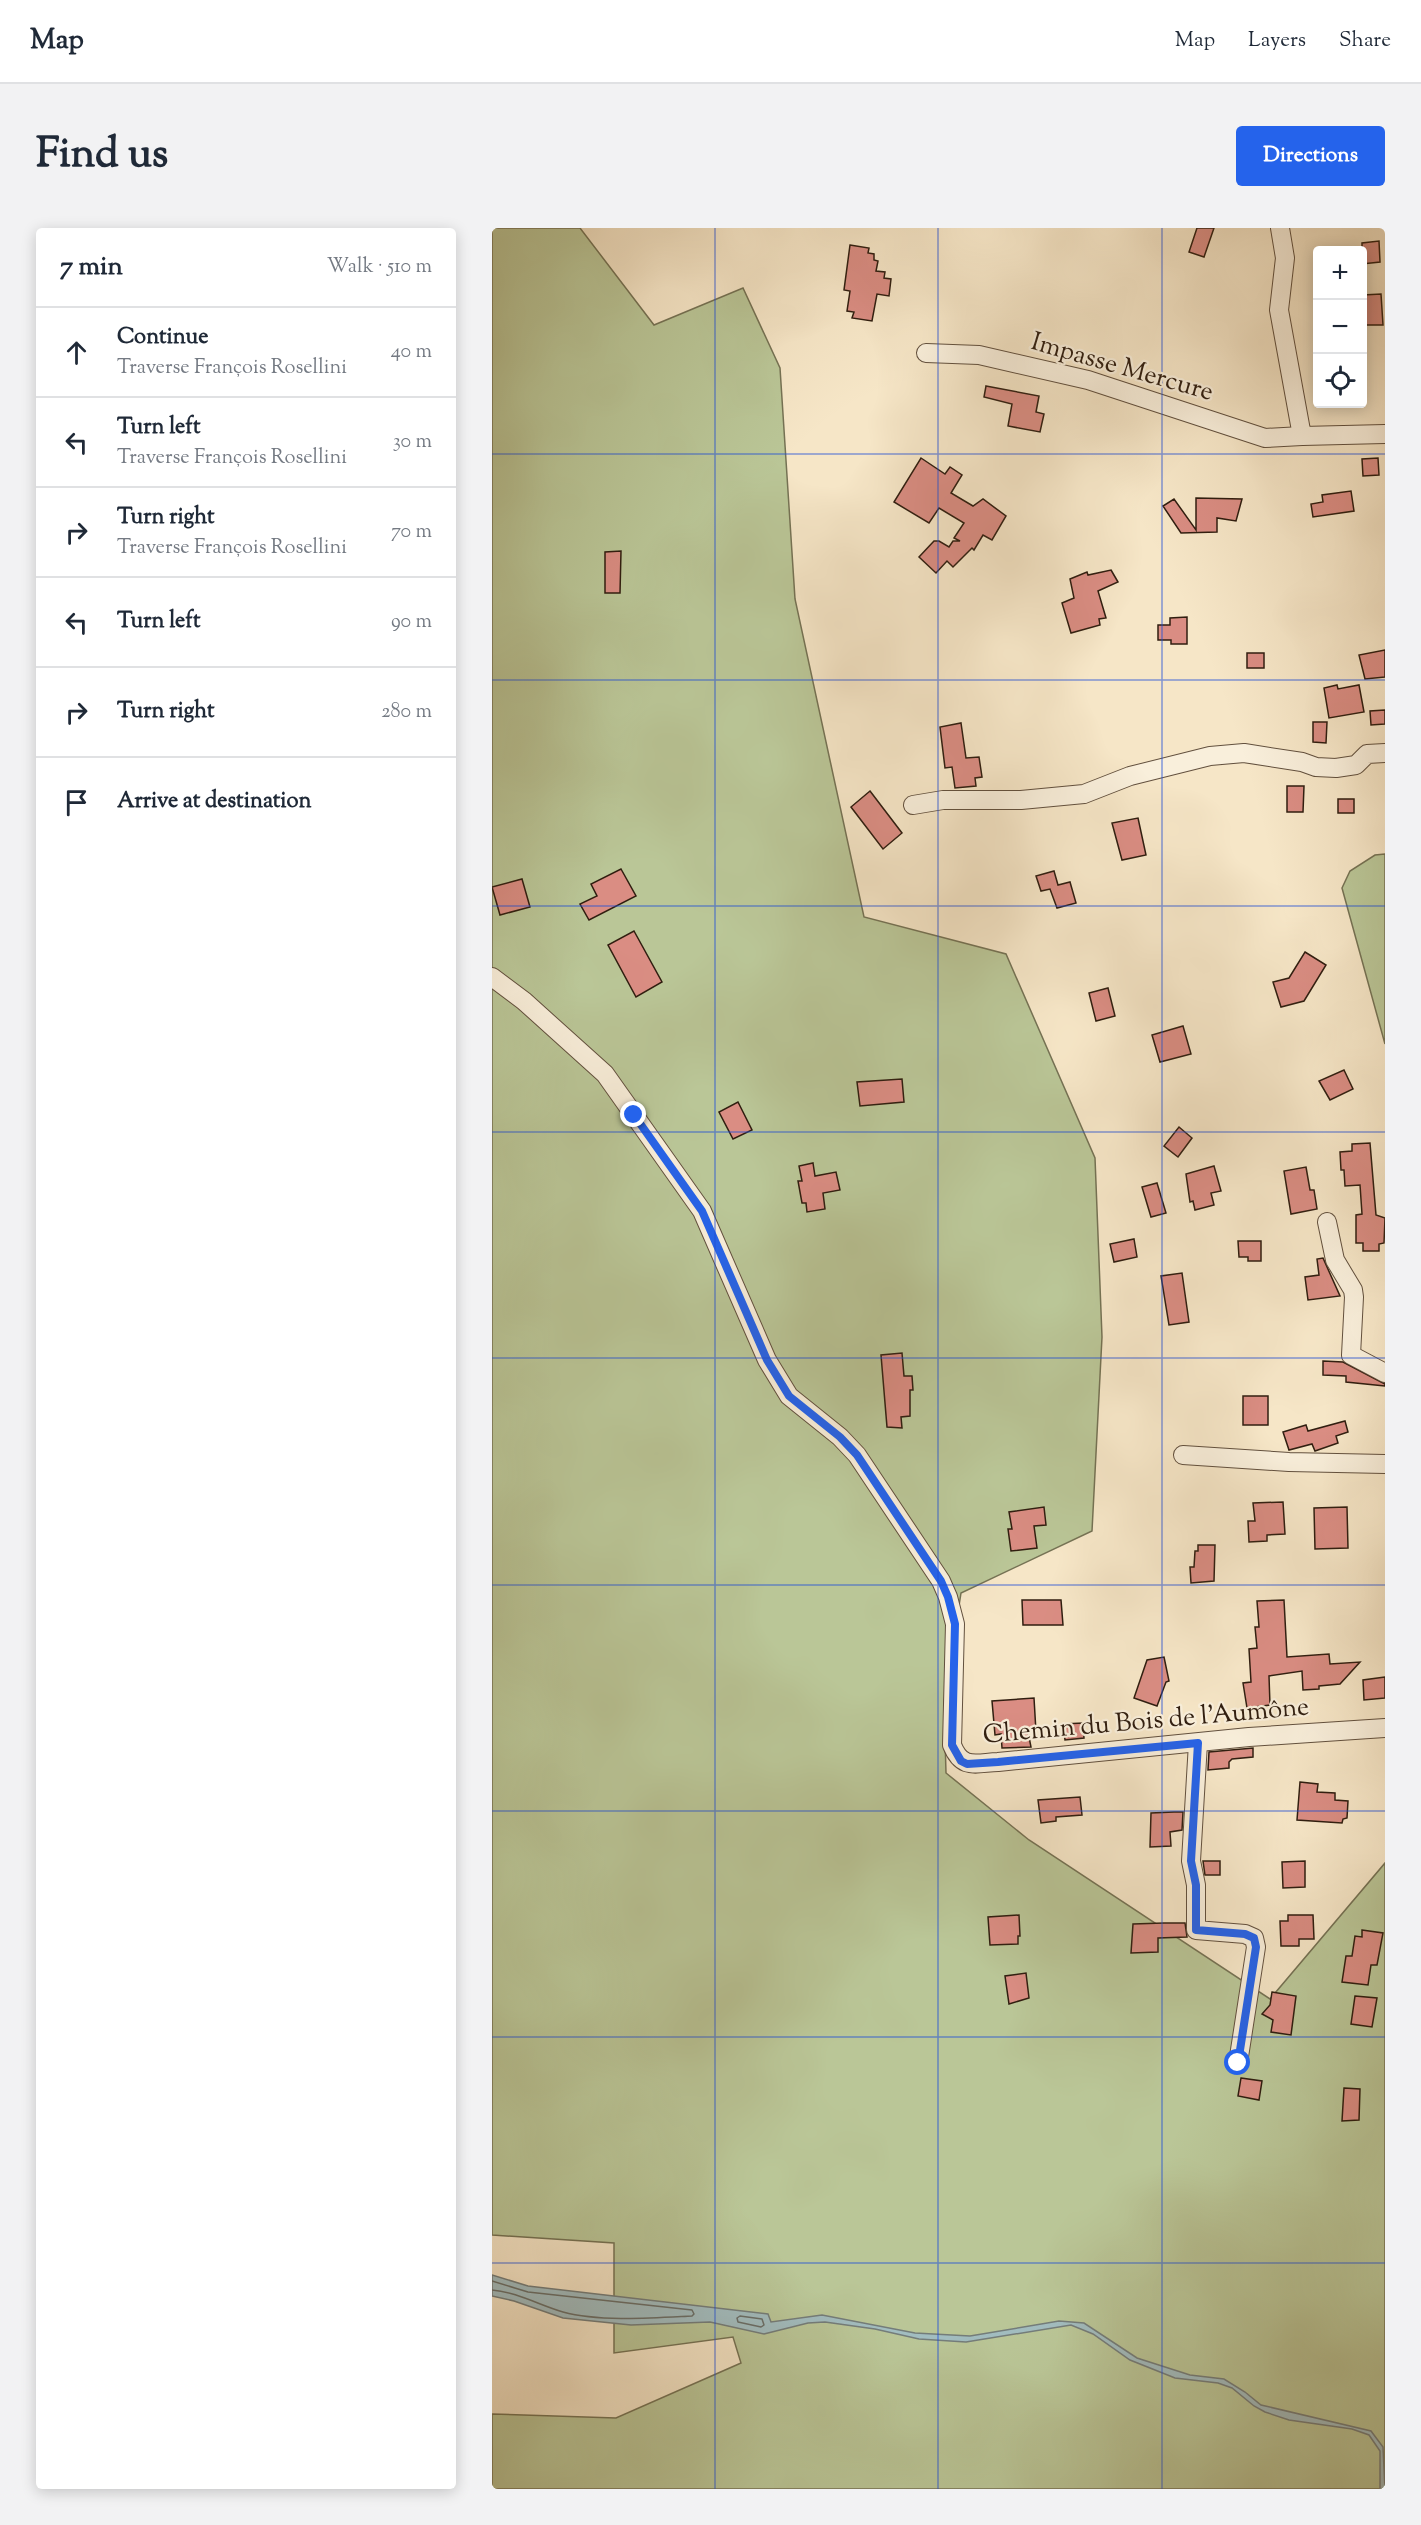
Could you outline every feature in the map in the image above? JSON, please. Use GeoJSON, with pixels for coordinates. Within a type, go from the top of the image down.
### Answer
{"type":"FeatureCollection","features":[{"type":"Feature","properties":{"kind":"street"},"geometry":{"type":"LineString","coordinates":[[1280,228],[1285,258],[1280,310],[1302,436]]}},
{"type":"Feature","properties":{"kind":"street","name":"Impasse Mercure"},"geometry":{"type":"LineString","coordinates":[[926,353],[979,355],[1088,380],[1265,438],[1385,434]]}},
{"type":"Feature","properties":{"kind":"street"},"geometry":{"type":"LineString","coordinates":[[914,806],[943,800],[1021,800],[1084,794],[1130,776],[1210,756],[1244,753],[1302,762],[1316,767],[1336,768],[1356,765],[1367,754],[1385,753]]}},
{"type":"Feature","properties":{"kind":"street","name":"Chemin du Bois de l'Aumône"},"geometry":{"type":"LineString","coordinates":[[492,976],[524,1001],[605,1074],[702,1211],[767,1360],[789,1396],[840,1437],[857,1455],[941,1581],[955,1624],[952,1745],[961,1761],[967,1764],[998,1762],[1385,1728]]}},
{"type":"Feature","properties":{"kind":"street"},"geometry":{"type":"LineString","coordinates":[[1327,1222],[1335,1260],[1353,1290],[1351,1355],[1385,1373]]}},
{"type":"Feature","properties":{"kind":"street"},"geometry":{"type":"LineString","coordinates":[[1183,1455],[1289,1462],[1385,1464]]}},
{"type":"Feature","properties":{"kind":"street"},"geometry":{"type":"LineString","coordinates":[[1198,1743],[1191,1861],[1196,1885],[1196,1930],[1245,1934],[1254,1938],[1256,1947],[1238,2063]]}},
{"type":"Feature","properties":{"kind":"green space"},"geometry":{"type":"Polygon","coordinates":[[[492,228],[580,228],[654,325],[743,288],[780,368],[795,599],[864,917],[1006,954],[1095,1158],[1102,1337],[1092,1531],[961,1593],[944,1702],[946,1773],[1029,1840],[1270,1999],[1385,1863],[1385,2489],[492,2489],[492,2414],[616,2418],[741,2363],[733,2337],[614,2353],[614,2243],[492,2235],[492,228]]]}},
{"type":"Feature","properties":{"kind":"green space"},"geometry":{"type":"Polygon","coordinates":[[[1385,854],[1385,1044],[1342,888],[1350,871],[1375,855],[1385,854]]]}},
{"type":"Feature","properties":{"kind":"water"},"geometry":{"type":"Polygon","coordinates":[[[492,2275],[528,2286],[768,2314],[771,2322],[822,2315],[915,2333],[970,2336],[1059,2321],[1084,2323],[1137,2358],[1190,2375],[1224,2379],[1261,2405],[1371,2431],[1383,2447],[1385,2489],[1380,2489],[1380,2451],[1369,2435],[1352,2429],[1289,2420],[1265,2412],[1232,2388],[1218,2383],[1175,2378],[1130,2360],[1093,2334],[1071,2325],[966,2342],[919,2339],[875,2329],[825,2322],[808,2323],[764,2334],[710,2322],[631,2325],[563,2318],[492,2296],[492,2275]]]}},
{"type":"Feature","properties":{"kind":"building"},"geometry":{"type":"Polygon","coordinates":[[[1197,228],[1214,228],[1204,257],[1189,252],[1197,228]]]}},
{"type":"Feature","properties":{"kind":"building"},"geometry":{"type":"Polygon","coordinates":[[[1379,241],[1380,262],[1367,263],[1367,246],[1362,246],[1362,243],[1379,241]]]}},
{"type":"Feature","properties":{"kind":"building"},"geometry":{"type":"Polygon","coordinates":[[[850,245],[869,248],[868,253],[874,254],[874,260],[878,261],[876,271],[885,272],[884,278],[891,279],[889,296],[877,294],[872,321],[852,318],[854,312],[847,311],[850,291],[844,290],[850,245]]]}},
{"type":"Feature","properties":{"kind":"building"},"geometry":{"type":"Polygon","coordinates":[[[1381,294],[1383,325],[1367,325],[1367,295],[1381,294]]]}},
{"type":"Feature","properties":{"kind":"building"},"geometry":{"type":"Polygon","coordinates":[[[986,386],[1039,396],[1036,412],[1044,414],[1040,432],[1008,426],[1012,404],[984,397],[986,386]]]}},
{"type":"Feature","properties":{"kind":"building"},"geometry":{"type":"Polygon","coordinates":[[[921,458],[945,474],[950,467],[962,475],[951,493],[973,506],[983,499],[1006,516],[992,540],[983,535],[974,550],[972,548],[953,567],[947,561],[936,573],[919,557],[934,541],[939,541],[949,547],[953,541],[960,541],[954,538],[964,523],[939,508],[929,523],[894,502],[921,458]]]}},
{"type":"Feature","properties":{"kind":"building"},"geometry":{"type":"Polygon","coordinates":[[[1378,458],[1379,475],[1363,476],[1362,459],[1378,458]]]}},
{"type":"Feature","properties":{"kind":"building"},"geometry":{"type":"Polygon","coordinates":[[[1351,491],[1354,511],[1313,517],[1311,504],[1323,502],[1322,495],[1351,491]]]}},
{"type":"Feature","properties":{"kind":"building"},"geometry":{"type":"Polygon","coordinates":[[[1196,498],[1242,499],[1236,521],[1217,518],[1217,532],[1181,533],[1163,506],[1174,499],[1196,530],[1196,498]]]}},
{"type":"Feature","properties":{"kind":"building"},"geometry":{"type":"Polygon","coordinates":[[[621,551],[620,593],[605,593],[605,552],[621,551]]]}},
{"type":"Feature","properties":{"kind":"building"},"geometry":{"type":"Polygon","coordinates":[[[1111,570],[1118,582],[1098,591],[1106,618],[1099,619],[1100,625],[1071,633],[1062,603],[1074,598],[1070,579],[1087,572],[1088,575],[1111,570]]]}},
{"type":"Feature","properties":{"kind":"building"},"geometry":{"type":"Polygon","coordinates":[[[1187,617],[1187,644],[1171,644],[1171,640],[1158,640],[1158,625],[1170,625],[1170,618],[1187,617]]]}},
{"type":"Feature","properties":{"kind":"building"},"geometry":{"type":"Polygon","coordinates":[[[1385,650],[1385,677],[1365,679],[1359,655],[1385,650]]]}},
{"type":"Feature","properties":{"kind":"building"},"geometry":{"type":"Polygon","coordinates":[[[1247,653],[1264,653],[1264,668],[1247,668],[1247,653]]]}},
{"type":"Feature","properties":{"kind":"building"},"geometry":{"type":"Polygon","coordinates":[[[1337,685],[1338,689],[1359,685],[1364,712],[1329,718],[1324,688],[1337,685]]]}},
{"type":"Feature","properties":{"kind":"building"},"geometry":{"type":"Polygon","coordinates":[[[1385,710],[1385,724],[1371,725],[1370,711],[1385,710]]]}},
{"type":"Feature","properties":{"kind":"building"},"geometry":{"type":"Polygon","coordinates":[[[1313,722],[1327,722],[1326,743],[1313,742],[1313,722]]]}},
{"type":"Feature","properties":{"kind":"building"},"geometry":{"type":"Polygon","coordinates":[[[961,723],[966,758],[979,757],[982,777],[975,778],[976,786],[955,788],[952,767],[945,768],[940,727],[961,723]]]}},
{"type":"Feature","properties":{"kind":"building"},"geometry":{"type":"Polygon","coordinates":[[[1287,786],[1304,786],[1303,812],[1287,812],[1287,786]]]}},
{"type":"Feature","properties":{"kind":"building"},"geometry":{"type":"Polygon","coordinates":[[[870,791],[902,833],[883,849],[851,807],[870,791]]]}},
{"type":"Feature","properties":{"kind":"building"},"geometry":{"type":"Polygon","coordinates":[[[1338,799],[1354,799],[1354,813],[1338,813],[1338,799]]]}},
{"type":"Feature","properties":{"kind":"building"},"geometry":{"type":"Polygon","coordinates":[[[1138,818],[1146,855],[1122,860],[1112,823],[1138,818]]]}},
{"type":"Feature","properties":{"kind":"building"},"geometry":{"type":"Polygon","coordinates":[[[621,869],[636,896],[589,920],[580,904],[597,896],[591,884],[621,869]]]}},
{"type":"Feature","properties":{"kind":"building"},"geometry":{"type":"Polygon","coordinates":[[[1054,871],[1058,885],[1070,882],[1076,903],[1057,908],[1050,889],[1041,891],[1036,876],[1054,871]]]}},
{"type":"Feature","properties":{"kind":"building"},"geometry":{"type":"Polygon","coordinates":[[[522,879],[530,907],[500,915],[492,887],[522,879]]]}},
{"type":"Feature","properties":{"kind":"building"},"geometry":{"type":"Polygon","coordinates":[[[634,931],[662,982],[636,997],[608,945],[634,931]]]}},
{"type":"Feature","properties":{"kind":"building"},"geometry":{"type":"Polygon","coordinates":[[[1305,952],[1326,965],[1304,1001],[1281,1007],[1273,982],[1289,978],[1305,952]]]}},
{"type":"Feature","properties":{"kind":"building"},"geometry":{"type":"Polygon","coordinates":[[[1108,988],[1115,1016],[1096,1021],[1089,993],[1108,988]]]}},
{"type":"Feature","properties":{"kind":"building"},"geometry":{"type":"Polygon","coordinates":[[[1183,1026],[1191,1054],[1160,1062],[1152,1035],[1183,1026]]]}},
{"type":"Feature","properties":{"kind":"building"},"geometry":{"type":"Polygon","coordinates":[[[1344,1070],[1353,1089],[1330,1100],[1319,1081],[1344,1070]]]}},
{"type":"Feature","properties":{"kind":"building"},"geometry":{"type":"Polygon","coordinates":[[[902,1079],[904,1102],[860,1106],[857,1082],[902,1079]]]}},
{"type":"Feature","properties":{"kind":"building"},"geometry":{"type":"Polygon","coordinates":[[[738,1102],[752,1130],[733,1139],[719,1112],[738,1102]]]}},
{"type":"Feature","properties":{"kind":"building"},"geometry":{"type":"Polygon","coordinates":[[[1179,1127],[1192,1138],[1178,1157],[1164,1146],[1179,1127]]]}},
{"type":"Feature","properties":{"kind":"building"},"geometry":{"type":"Polygon","coordinates":[[[1370,1143],[1376,1215],[1385,1218],[1384,1243],[1379,1244],[1379,1251],[1363,1251],[1363,1243],[1356,1243],[1356,1215],[1362,1214],[1360,1185],[1345,1186],[1344,1170],[1341,1170],[1340,1152],[1352,1151],[1352,1144],[1370,1143]]]}},
{"type":"Feature","properties":{"kind":"building"},"geometry":{"type":"Polygon","coordinates":[[[813,1163],[815,1176],[836,1172],[840,1190],[823,1193],[825,1209],[807,1212],[806,1203],[802,1203],[798,1181],[802,1181],[799,1166],[813,1163]]]}},
{"type":"Feature","properties":{"kind":"building"},"geometry":{"type":"Polygon","coordinates":[[[1214,1166],[1221,1191],[1211,1193],[1214,1205],[1195,1210],[1193,1201],[1190,1202],[1186,1174],[1214,1166]]]}},
{"type":"Feature","properties":{"kind":"building"},"geometry":{"type":"Polygon","coordinates":[[[1306,1167],[1310,1190],[1314,1190],[1317,1209],[1291,1214],[1284,1171],[1306,1167]]]}},
{"type":"Feature","properties":{"kind":"building"},"geometry":{"type":"Polygon","coordinates":[[[1157,1183],[1166,1213],[1151,1217],[1142,1187],[1157,1183]]]}},
{"type":"Feature","properties":{"kind":"building"},"geometry":{"type":"Polygon","coordinates":[[[1134,1239],[1137,1257],[1114,1262],[1110,1244],[1134,1239]]]}},
{"type":"Feature","properties":{"kind":"building"},"geometry":{"type":"Polygon","coordinates":[[[1238,1241],[1261,1241],[1261,1261],[1248,1261],[1248,1257],[1239,1257],[1238,1241]]]}},
{"type":"Feature","properties":{"kind":"building"},"geometry":{"type":"Polygon","coordinates":[[[1323,1258],[1340,1296],[1308,1300],[1305,1277],[1319,1275],[1317,1259],[1323,1258]]]}},
{"type":"Feature","properties":{"kind":"building"},"geometry":{"type":"Polygon","coordinates":[[[1182,1273],[1189,1322],[1169,1325],[1161,1276],[1182,1273]]]}},
{"type":"Feature","properties":{"kind":"building"},"geometry":{"type":"Polygon","coordinates":[[[902,1353],[904,1376],[912,1376],[910,1416],[901,1417],[902,1428],[887,1427],[881,1355],[902,1353]]]}},
{"type":"Feature","properties":{"kind":"building"},"geometry":{"type":"Polygon","coordinates":[[[1323,1361],[1343,1362],[1385,1386],[1346,1382],[1346,1376],[1323,1375],[1323,1361]]]}},
{"type":"Feature","properties":{"kind":"building"},"geometry":{"type":"Polygon","coordinates":[[[1243,1396],[1268,1396],[1268,1425],[1243,1425],[1243,1396]]]}},
{"type":"Feature","properties":{"kind":"building"},"geometry":{"type":"Polygon","coordinates":[[[1345,1421],[1348,1432],[1336,1436],[1338,1443],[1315,1451],[1312,1444],[1289,1450],[1283,1432],[1306,1425],[1308,1431],[1345,1421]]]}},
{"type":"Feature","properties":{"kind":"building"},"geometry":{"type":"Polygon","coordinates":[[[1283,1502],[1285,1534],[1267,1535],[1267,1541],[1249,1542],[1248,1521],[1255,1521],[1253,1503],[1283,1502]]]}},
{"type":"Feature","properties":{"kind":"building"},"geometry":{"type":"Polygon","coordinates":[[[1044,1507],[1046,1525],[1034,1526],[1037,1548],[1011,1551],[1008,1529],[1012,1529],[1009,1512],[1044,1507]]]}},
{"type":"Feature","properties":{"kind":"building"},"geometry":{"type":"Polygon","coordinates":[[[1347,1507],[1348,1548],[1315,1549],[1314,1508],[1347,1507]]]}},
{"type":"Feature","properties":{"kind":"building"},"geometry":{"type":"Polygon","coordinates":[[[1198,1545],[1215,1545],[1214,1581],[1191,1583],[1190,1567],[1194,1567],[1195,1551],[1198,1551],[1198,1545]]]}},
{"type":"Feature","properties":{"kind":"building"},"geometry":{"type":"Polygon","coordinates":[[[1022,1600],[1061,1600],[1063,1625],[1023,1625],[1022,1600]]]}},
{"type":"Feature","properties":{"kind":"building"},"geometry":{"type":"Polygon","coordinates":[[[1284,1600],[1287,1657],[1329,1654],[1330,1664],[1360,1662],[1340,1684],[1319,1686],[1319,1689],[1303,1690],[1302,1671],[1269,1676],[1270,1705],[1247,1708],[1243,1683],[1251,1682],[1249,1649],[1257,1648],[1255,1627],[1259,1627],[1257,1601],[1284,1600]]]}},
{"type":"Feature","properties":{"kind":"building"},"geometry":{"type":"Polygon","coordinates":[[[1164,1657],[1169,1681],[1166,1682],[1157,1706],[1134,1698],[1147,1660],[1164,1657]]]}},
{"type":"Feature","properties":{"kind":"building"},"geometry":{"type":"Polygon","coordinates":[[[1385,1677],[1385,1698],[1364,1700],[1363,1680],[1385,1677]]]}},
{"type":"Feature","properties":{"kind":"building"},"geometry":{"type":"Polygon","coordinates":[[[1034,1698],[1036,1732],[1028,1732],[1031,1747],[1002,1748],[1001,1734],[995,1735],[992,1701],[1034,1698]]]}},
{"type":"Feature","properties":{"kind":"building"},"geometry":{"type":"Polygon","coordinates":[[[1083,1723],[1084,1738],[1065,1740],[1063,1724],[1083,1723]]]}},
{"type":"Feature","properties":{"kind":"building"},"geometry":{"type":"Polygon","coordinates":[[[1253,1748],[1253,1757],[1232,1759],[1229,1762],[1229,1768],[1208,1770],[1209,1752],[1253,1748]]]}},
{"type":"Feature","properties":{"kind":"building"},"geometry":{"type":"Polygon","coordinates":[[[1300,1782],[1318,1784],[1317,1792],[1335,1793],[1335,1800],[1348,1801],[1347,1818],[1343,1819],[1342,1823],[1297,1820],[1300,1782]]]}},
{"type":"Feature","properties":{"kind":"building"},"geometry":{"type":"Polygon","coordinates":[[[1080,1797],[1082,1815],[1056,1817],[1056,1821],[1041,1823],[1038,1800],[1080,1797]]]}},
{"type":"Feature","properties":{"kind":"building"},"geometry":{"type":"Polygon","coordinates":[[[1183,1812],[1182,1830],[1170,1832],[1171,1846],[1150,1847],[1151,1813],[1183,1812]]]}},
{"type":"Feature","properties":{"kind":"building"},"geometry":{"type":"Polygon","coordinates":[[[1203,1861],[1220,1861],[1220,1875],[1205,1875],[1203,1861]]]}},
{"type":"Feature","properties":{"kind":"building"},"geometry":{"type":"Polygon","coordinates":[[[1305,1861],[1305,1887],[1283,1888],[1282,1862],[1305,1861]]]}},
{"type":"Feature","properties":{"kind":"building"},"geometry":{"type":"Polygon","coordinates":[[[1019,1915],[1018,1944],[990,1945],[988,1917],[1019,1915]]]}},
{"type":"Feature","properties":{"kind":"building"},"geometry":{"type":"Polygon","coordinates":[[[1288,1915],[1313,1915],[1314,1939],[1299,1939],[1299,1946],[1281,1946],[1280,1921],[1288,1921],[1288,1915]]]}},
{"type":"Feature","properties":{"kind":"building"},"geometry":{"type":"Polygon","coordinates":[[[1185,1923],[1187,1937],[1158,1938],[1158,1952],[1131,1953],[1133,1924],[1185,1923]]]}},
{"type":"Feature","properties":{"kind":"building"},"geometry":{"type":"Polygon","coordinates":[[[1362,1930],[1383,1933],[1377,1965],[1371,1965],[1368,1985],[1342,1982],[1346,1956],[1352,1956],[1355,1936],[1362,1937],[1362,1930]]]}},
{"type":"Feature","properties":{"kind":"building"},"geometry":{"type":"Polygon","coordinates":[[[1026,1973],[1029,1998],[1009,2004],[1005,1976],[1026,1973]]]}},
{"type":"Feature","properties":{"kind":"building"},"geometry":{"type":"Polygon","coordinates":[[[1272,1992],[1296,1996],[1291,2035],[1271,2032],[1273,2020],[1262,2014],[1270,2005],[1272,1992]]]}},
{"type":"Feature","properties":{"kind":"building"},"geometry":{"type":"Polygon","coordinates":[[[1355,1996],[1377,1998],[1372,2027],[1351,2024],[1355,1996]]]}},
{"type":"Feature","properties":{"kind":"building"},"geometry":{"type":"Polygon","coordinates":[[[1241,2078],[1262,2081],[1259,2100],[1238,2096],[1241,2078]]]}},
{"type":"Feature","properties":{"kind":"building"},"geometry":{"type":"Polygon","coordinates":[[[1344,2088],[1360,2089],[1359,2120],[1342,2121],[1344,2088]]]}},
{"type":"Feature","properties":{"kind":"route"},"geometry":{"type":"LineString","coordinates":[[634,1115],[664,1154],[702,1211],[767,1360],[789,1396],[840,1437],[857,1455],[941,1581],[955,1624],[952,1745],[961,1761],[967,1764],[998,1762],[1198,1743],[1191,1861],[1196,1885],[1194,1925],[1196,1930],[1202,1932],[1245,1934],[1254,1938],[1256,1947],[1238,2063]]}}]}
